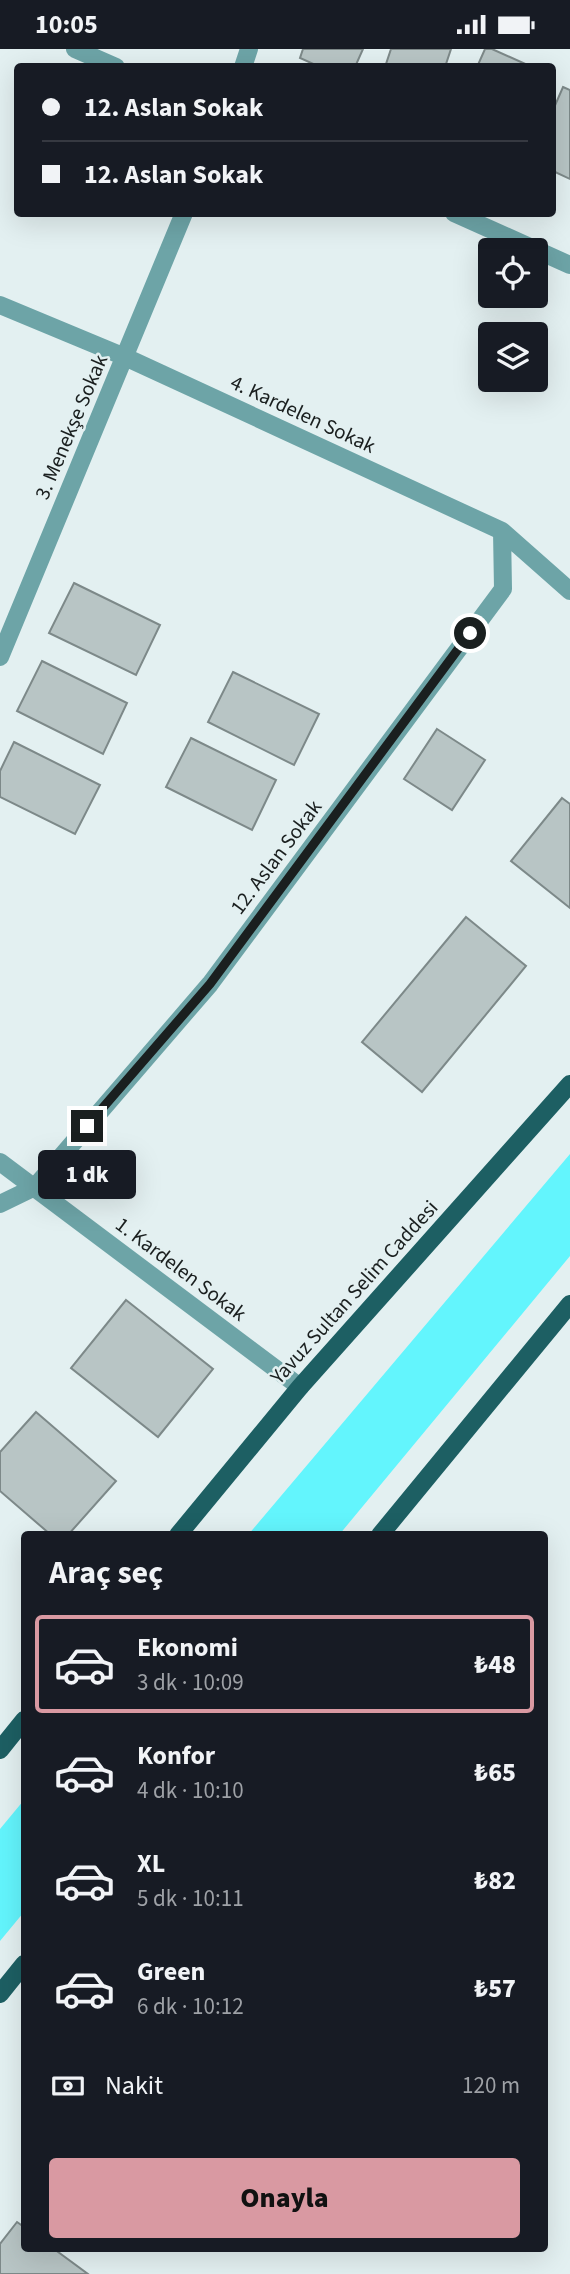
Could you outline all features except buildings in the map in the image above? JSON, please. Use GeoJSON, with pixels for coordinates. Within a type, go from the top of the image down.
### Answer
{"type":"FeatureCollection","features":[{"type":"Feature","properties":{"kind":"main road","name":"Yavuz Sultan Selim Caddesi"},"geometry":{"type":"LineString","coordinates":[[181,1531],[300,1387],[570,1084]]}},
{"type":"Feature","properties":{"kind":"main road"},"geometry":{"type":"LineString","coordinates":[[383,1531],[570,1304]]}},
{"type":"Feature","properties":{"kind":"main road"},"geometry":{"type":"LineString","coordinates":[[0,1750],[21,1724]]}},
{"type":"Feature","properties":{"kind":"main road"},"geometry":{"type":"LineString","coordinates":[[0,1994],[21,1968]]}},
{"type":"Feature","properties":{"kind":"street"},"geometry":{"type":"LineString","coordinates":[[75,49],[107,63]]}},
{"type":"Feature","properties":{"kind":"street","name":"3. Menekşe Sokak"},"geometry":{"type":"LineString","coordinates":[[0,657],[182,217]]}},
{"type":"Feature","properties":{"kind":"street"},"geometry":{"type":"LineString","coordinates":[[463,217],[570,265]]}},
{"type":"Feature","properties":{"kind":"street","name":"4. Kardelen Sokak"},"geometry":{"type":"LineString","coordinates":[[0,305],[125,357],[502,531],[570,591]]}},
{"type":"Feature","properties":{"kind":"street","name":"12. Aslan Sokak"},"geometry":{"type":"LineString","coordinates":[[35,1187],[210,984],[503,589],[502,531]]}},
{"type":"Feature","properties":{"kind":"street","name":"1. Kardelen Sokak"},"geometry":{"type":"LineString","coordinates":[[0,1162],[300,1387]]}},
{"type":"Feature","properties":{"kind":"street"},"geometry":{"type":"LineString","coordinates":[[0,1204],[35,1187]]}},
{"type":"Feature","properties":{"kind":"shaded area"},"geometry":{"type":"Polygon","coordinates":[[[570,1154],[570,1256],[342,1531],[251,1531],[570,1154]]]}},
{"type":"Feature","properties":{"kind":"shaded area"},"geometry":{"type":"Polygon","coordinates":[[[21,1804],[21,1916],[0,1941],[0,1829],[21,1804]]]}},
{"type":"Feature","properties":{"kind":"route"},"geometry":{"type":"LineString","coordinates":[[87,1126],[210,984],[470,633]]}}]}
